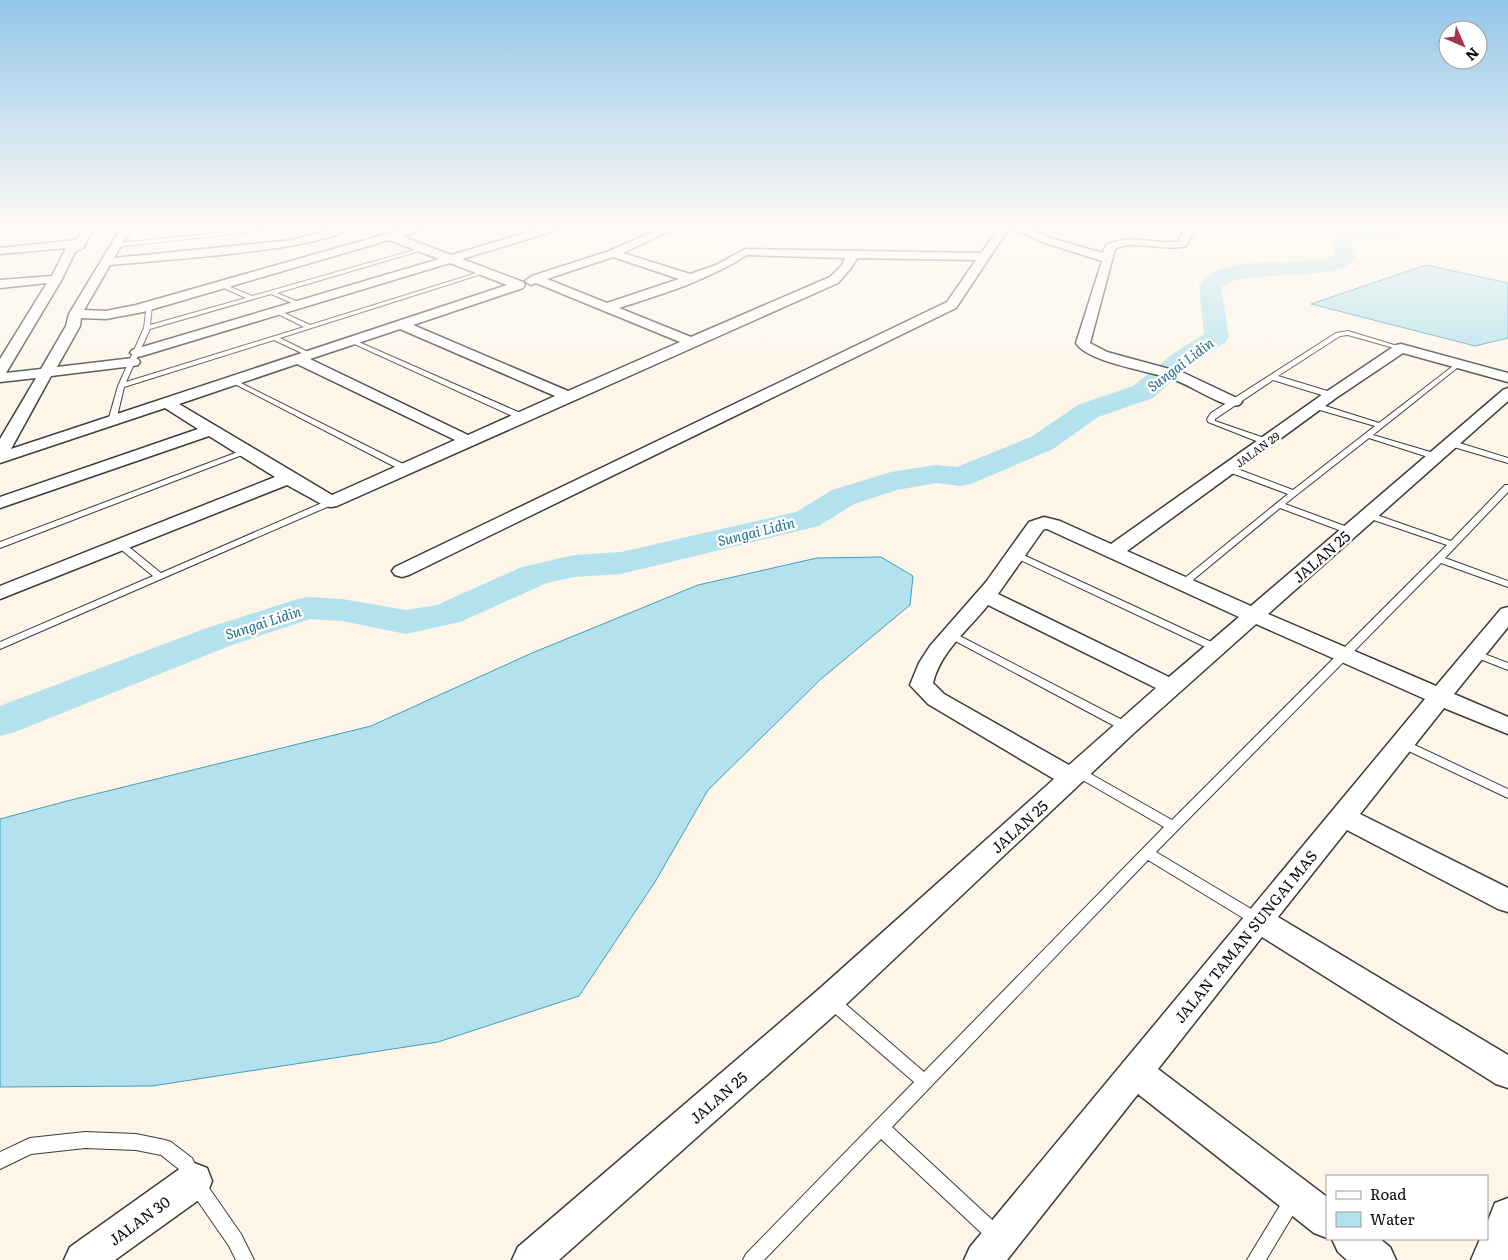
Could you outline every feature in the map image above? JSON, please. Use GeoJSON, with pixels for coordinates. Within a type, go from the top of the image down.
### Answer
{"type":"FeatureCollection","features":[{"type":"Feature","properties":{"kind":"street"},"geometry":{"type":"LineString","coordinates":[[0,371],[51,287]]}},
{"type":"Feature","properties":{"kind":"street"},"geometry":{"type":"LineString","coordinates":[[0,453],[72,326],[75,314],[92,287]]}},
{"type":"Feature","properties":{"kind":"street"},"geometry":{"type":"LineString","coordinates":[[75,314],[106,315],[149,306],[215,287]]}},
{"type":"Feature","properties":{"kind":"street"},"geometry":{"type":"LineString","coordinates":[[0,378],[44,373],[135,358],[362,287]]}},
{"type":"Feature","properties":{"kind":"street"},"geometry":{"type":"LineString","coordinates":[[0,458],[514,287]]}},
{"type":"Feature","properties":{"kind":"street"},"geometry":{"type":"LineString","coordinates":[[555,287],[691,342]]}},
{"type":"Feature","properties":{"kind":"street"},"geometry":{"type":"LineString","coordinates":[[606,308],[668,287]]}},
{"type":"Feature","properties":{"kind":"street"},"geometry":{"type":"LineString","coordinates":[[167,403],[288,478],[332,502],[467,440],[818,287]]}},
{"type":"Feature","properties":{"kind":"street"},"geometry":{"type":"LineString","coordinates":[[402,571],[952,305],[965,287]]}},
{"type":"Feature","properties":{"kind":"street"},"geometry":{"type":"LineString","coordinates":[[1100,287],[1083,343],[1086,348],[1092,352],[1180,376],[1234,402]]}},
{"type":"Feature","properties":{"kind":"street"},"geometry":{"type":"LineString","coordinates":[[400,324],[568,396]]}},
{"type":"Feature","properties":{"kind":"street"},"geometry":{"type":"LineString","coordinates":[[1401,348],[1508,378]]}},
{"type":"Feature","properties":{"kind":"street","name":"JALAN 29"},"geometry":{"type":"LineString","coordinates":[[1114,551],[1331,395],[1401,348]]}},
{"type":"Feature","properties":{"kind":"street"},"geometry":{"type":"LineString","coordinates":[[304,357],[467,440]]}},
{"type":"Feature","properties":{"kind":"street","name":"JALAN 25"},"geometry":{"type":"LineString","coordinates":[[531,1260],[829,1000],[1126,727],[1508,393]]}},
{"type":"Feature","properties":{"kind":"street"},"geometry":{"type":"LineString","coordinates":[[0,503],[210,430]]}},
{"type":"Feature","properties":{"kind":"street"},"geometry":{"type":"LineString","coordinates":[[0,593],[288,478]]}},
{"type":"Feature","properties":{"kind":"street"},"geometry":{"type":"LineString","coordinates":[[1075,775],[936,699],[922,685],[922,676],[933,658],[986,596],[1036,526],[1044,523],[1114,551],[1344,656],[1508,726]]}},
{"type":"Feature","properties":{"kind":"street"},"geometry":{"type":"LineString","coordinates":[[986,596],[1172,687]]}},
{"type":"Feature","properties":{"kind":"street","name":"JALAN TAMAN SUNGAI MAS"},"geometry":{"type":"LineString","coordinates":[[991,1249],[1474,653],[1507,616]]}},
{"type":"Feature","properties":{"kind":"street"},"geometry":{"type":"LineString","coordinates":[[1342,816],[1508,901]]}},
{"type":"Feature","properties":{"kind":"street"},"geometry":{"type":"LineString","coordinates":[[1258,920],[1508,1074]]}},
{"type":"Feature","properties":{"kind":"street"},"geometry":{"type":"LineString","coordinates":[[1136,1072],[1326,1219]]}},
{"type":"Feature","properties":{"kind":"street","name":"JALAN 30"},"geometry":{"type":"LineString","coordinates":[[83,1260],[194,1181]]}},
{"type":"Feature","properties":{"kind":"street"},"geometry":{"type":"LineString","coordinates":[[1490,1260],[1508,1216]]}},
{"type":"Feature","properties":{"kind":"street"},"geometry":{"type":"LineString","coordinates":[[1352,1240],[1377,1260]]}},
{"type":"Feature","properties":{"kind":"lane"},"geometry":{"type":"LineString","coordinates":[[225,287],[251,298]]}},
{"type":"Feature","properties":{"kind":"lane"},"geometry":{"type":"LineString","coordinates":[[147,328],[290,287]]}},
{"type":"Feature","properties":{"kind":"lane"},"geometry":{"type":"LineString","coordinates":[[121,386],[437,287]]}},
{"type":"Feature","properties":{"kind":"lane"},"geometry":{"type":"LineString","coordinates":[[272,292],[301,305]]}},
{"type":"Feature","properties":{"kind":"lane"},"geometry":{"type":"LineString","coordinates":[[112,421],[121,386],[147,328],[149,306]]}},
{"type":"Feature","properties":{"kind":"lane"},"geometry":{"type":"LineString","coordinates":[[278,312],[310,327]]}},
{"type":"Feature","properties":{"kind":"lane"},"geometry":{"type":"LineString","coordinates":[[1268,442],[1212,422],[1211,419],[1214,415],[1338,334],[1348,334],[1401,348]]}},
{"type":"Feature","properties":{"kind":"lane"},"geometry":{"type":"LineString","coordinates":[[275,338],[304,357]]}},
{"type":"Feature","properties":{"kind":"lane"},"geometry":{"type":"LineString","coordinates":[[352,340],[522,417]]}},
{"type":"Feature","properties":{"kind":"lane"},"geometry":{"type":"LineString","coordinates":[[1184,583],[1294,493],[1459,364]]}},
{"type":"Feature","properties":{"kind":"lane"},"geometry":{"type":"LineString","coordinates":[[1272,377],[1331,395]]}},
{"type":"Feature","properties":{"kind":"lane"},"geometry":{"type":"LineString","coordinates":[[233,381],[404,468]]}},
{"type":"Feature","properties":{"kind":"lane"},"geometry":{"type":"LineString","coordinates":[[1316,406],[1381,426]]}},
{"type":"Feature","properties":{"kind":"lane"},"geometry":{"type":"LineString","coordinates":[[1368,436],[1508,461]]}},
{"type":"Feature","properties":{"kind":"lane"},"geometry":{"type":"LineString","coordinates":[[0,545],[246,452]]}},
{"type":"Feature","properties":{"kind":"lane"},"geometry":{"type":"LineString","coordinates":[[1230,469],[1294,493]]}},
{"type":"Feature","properties":{"kind":"lane"},"geometry":{"type":"LineString","coordinates":[[752,1260],[1173,826],[1344,656],[1508,487]]}},
{"type":"Feature","properties":{"kind":"lane"},"geometry":{"type":"LineString","coordinates":[[0,646],[332,502]]}},
{"type":"Feature","properties":{"kind":"lane"},"geometry":{"type":"LineString","coordinates":[[1279,505],[1452,544]]}},
{"type":"Feature","properties":{"kind":"lane"},"geometry":{"type":"LineString","coordinates":[[121,545],[160,577]]}},
{"type":"Feature","properties":{"kind":"lane"},"geometry":{"type":"LineString","coordinates":[[1017,555],[1216,648]]}},
{"type":"Feature","properties":{"kind":"lane"},"geometry":{"type":"LineString","coordinates":[[1439,559],[1508,584]]}},
{"type":"Feature","properties":{"kind":"lane"},"geometry":{"type":"LineString","coordinates":[[952,635],[1126,727]]}},
{"type":"Feature","properties":{"kind":"lane"},"geometry":{"type":"LineString","coordinates":[[1474,653],[1508,667]]}},
{"type":"Feature","properties":{"kind":"lane"},"geometry":{"type":"LineString","coordinates":[[1402,742],[1508,794]]}},
{"type":"Feature","properties":{"kind":"lane"},"geometry":{"type":"LineString","coordinates":[[1075,775],[1173,826]]}},
{"type":"Feature","properties":{"kind":"lane"},"geometry":{"type":"LineString","coordinates":[[1148,853],[1258,920]]}},
{"type":"Feature","properties":{"kind":"lane"},"geometry":{"type":"LineString","coordinates":[[829,1000],[925,1082]]}},
{"type":"Feature","properties":{"kind":"lane"},"geometry":{"type":"LineString","coordinates":[[881,1128],[991,1249]]}},
{"type":"Feature","properties":{"kind":"lane"},"geometry":{"type":"LineString","coordinates":[[0,1161],[30,1146],[85,1140],[136,1142],[166,1148],[186,1164],[194,1181],[235,1240],[245,1260]]}},
{"type":"Feature","properties":{"kind":"lane"},"geometry":{"type":"LineString","coordinates":[[1256,1260],[1296,1195]]}},
{"type":"Feature","properties":{"kind":"water"},"geometry":{"type":"Polygon","coordinates":[[[1362,287],[1508,287],[1508,338],[1475,346],[1311,304],[1362,287]]]}},
{"type":"Feature","properties":{"kind":"water"},"geometry":{"type":"Polygon","coordinates":[[[881,557],[913,576],[910,605],[821,679],[708,790],[655,882],[579,996],[438,1042],[152,1086],[0,1087],[0,819],[371,726],[532,653],[698,585],[817,558],[881,557]]]}},
{"type":"Feature","properties":{"kind":"waterway","name":"Sungai Lidin"},"geometry":{"type":"LineString","coordinates":[[0,722],[218,637],[307,608],[342,610],[406,622],[447,614],[535,575],[574,566],[621,563],[807,519],[843,497],[891,481],[936,474],[960,477],[1042,443],[1088,411],[1143,392],[1183,358],[1217,337],[1210,287]]}}]}
